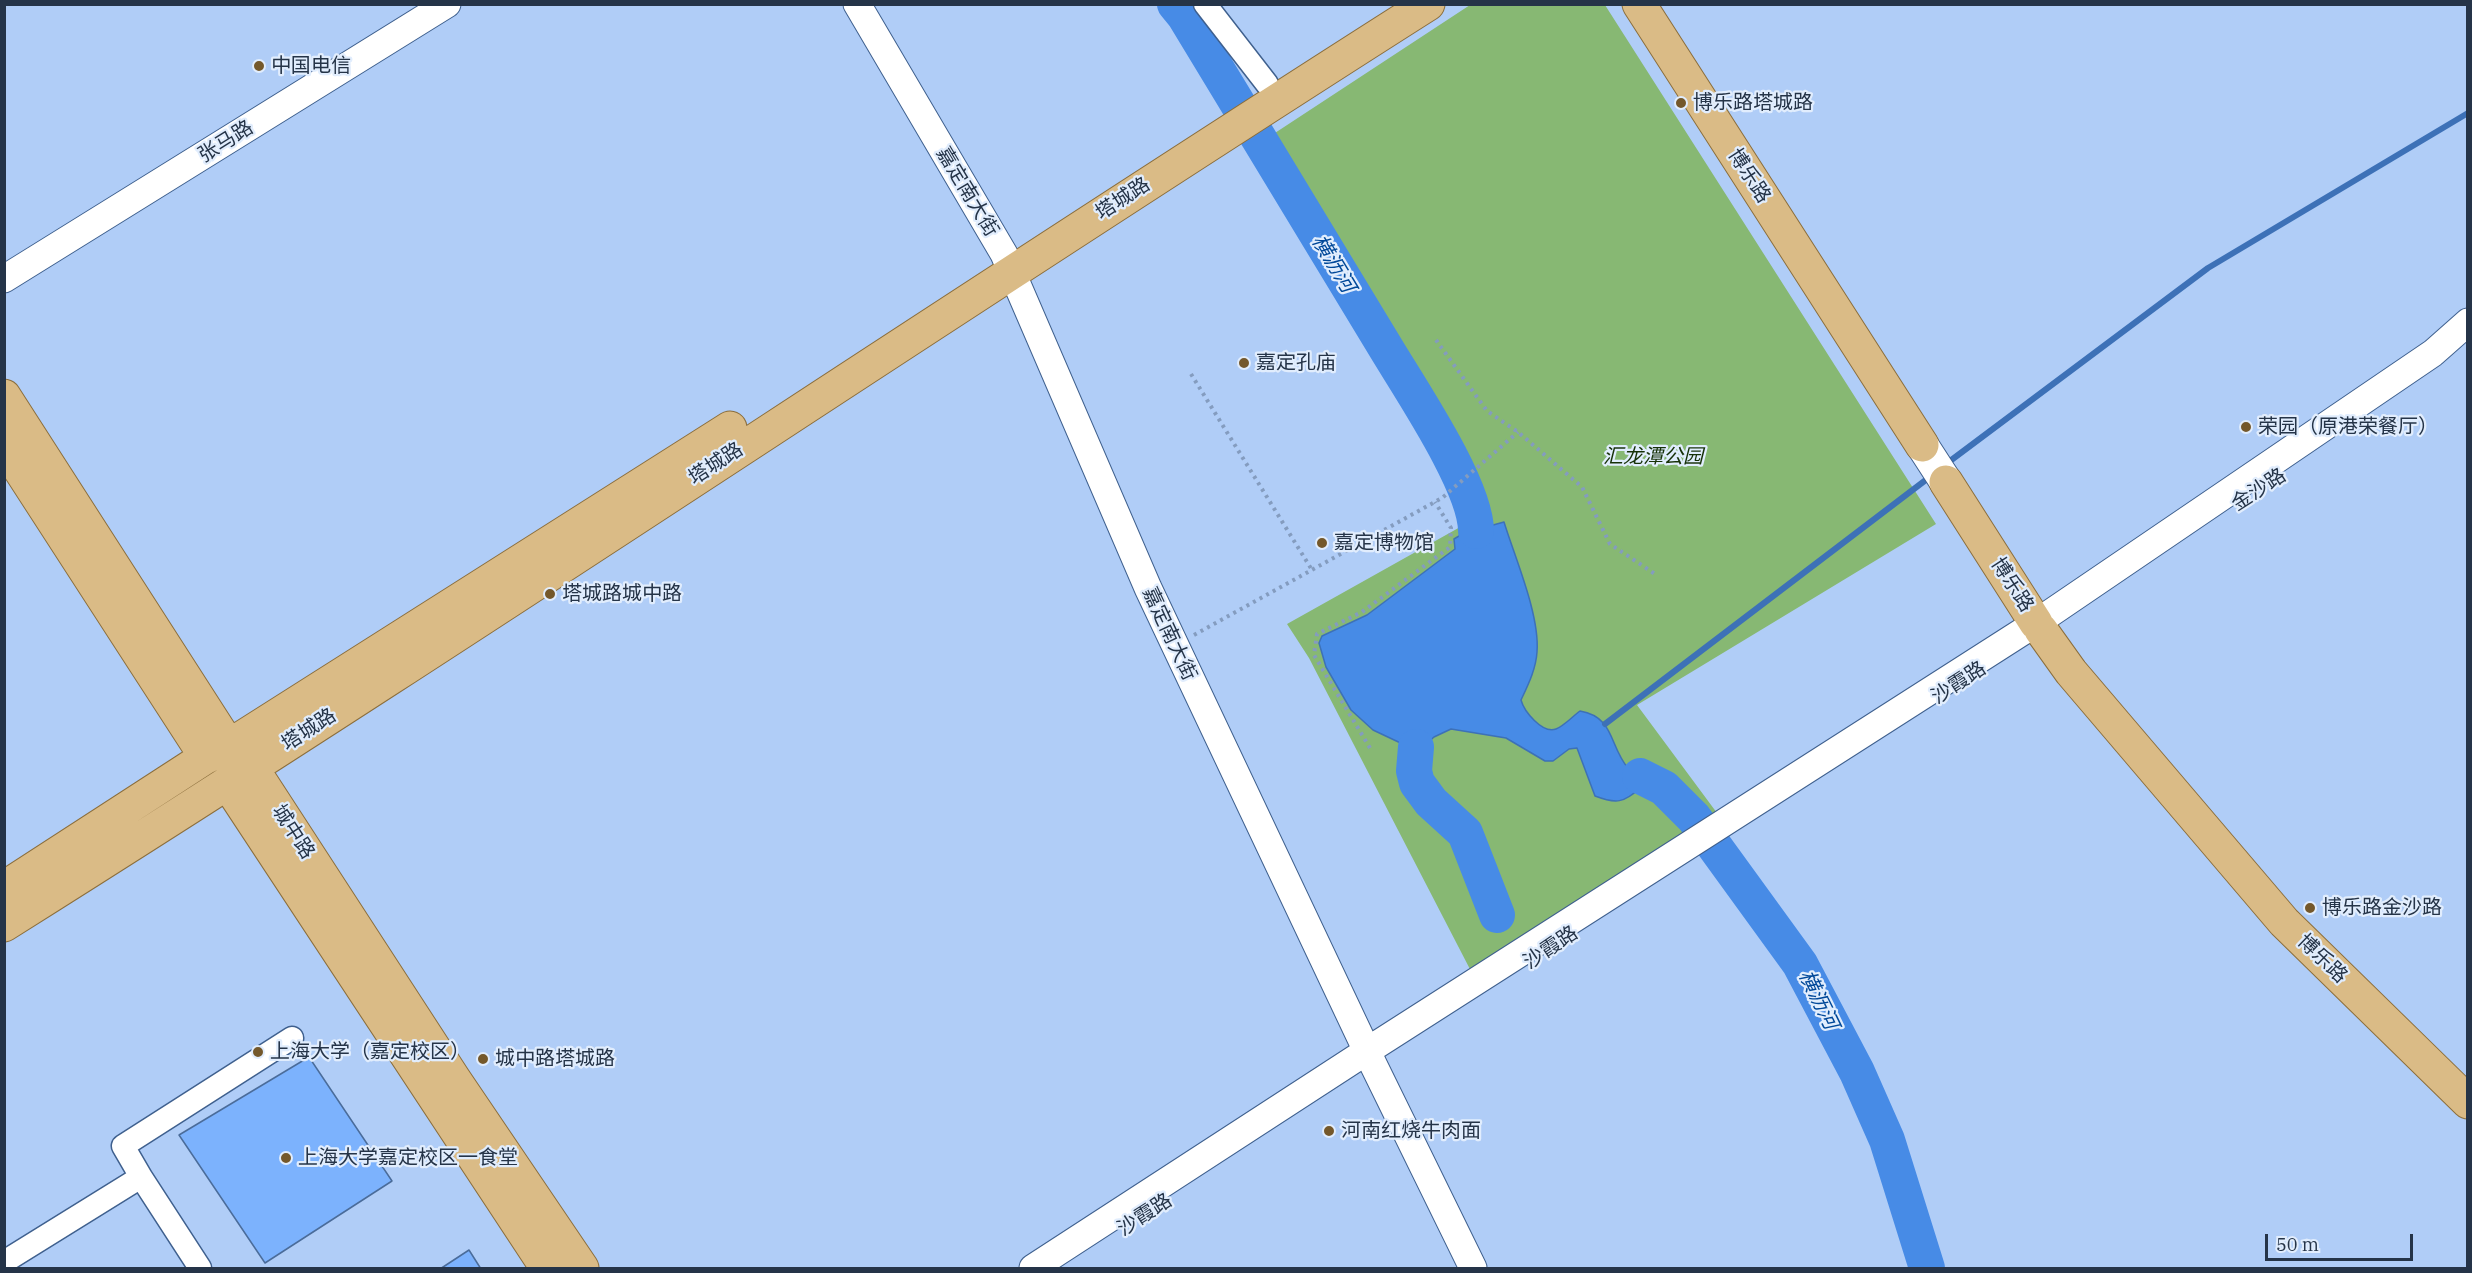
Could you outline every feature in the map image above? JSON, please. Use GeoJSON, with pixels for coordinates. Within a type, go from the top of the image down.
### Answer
{"type":"FeatureCollection","features":[{"type":"Feature","properties":{"kind":"main road","name":"塔城路"},"geometry":{"type":"LineString","coordinates":[[4,925],[227,765],[1225,123],[1262,94],[1390,4]]}},
{"type":"Feature","properties":{"kind":"main road","name":"塔城路"},"geometry":{"type":"LineString","coordinates":[[1262,94],[1428,4]]}},
{"type":"Feature","properties":{"kind":"main road","name":"博乐路"},"geometry":{"type":"LineString","coordinates":[[1639,4],[1922,446],[2071,672],[2284,922],[2468,1101]]}},
{"type":"Feature","properties":{"kind":"main road","name":"城中路"},"geometry":{"type":"LineString","coordinates":[[4,396],[227,765],[547,1269]]}},
{"type":"Feature","properties":{"kind":"main road"},"geometry":{"type":"LineString","coordinates":[[4,445],[227,765]]}},
{"type":"Feature","properties":{"kind":"main road","name":"塔城路"},"geometry":{"type":"LineString","coordinates":[[4,888],[227,765]]}},
{"type":"Feature","properties":{"kind":"main road","name":"城中路"},"geometry":{"type":"LineString","coordinates":[[227,765],[261,782],[448,1069],[582,1269]]}},
{"type":"Feature","properties":{"kind":"street","name":"张马路"},"geometry":{"type":"LineString","coordinates":[[4,279],[447,4]]}},
{"type":"Feature","properties":{"kind":"street","name":"嘉定南大街"},"geometry":{"type":"LineString","coordinates":[[857,4],[1008,262],[1174,646],[1370,1059],[1473,1269]]}},
{"type":"Feature","properties":{"kind":"street"},"geometry":{"type":"LineString","coordinates":[[1205,4],[1262,94]]}},
{"type":"Feature","properties":{"kind":"street"},"geometry":{"type":"LineString","coordinates":[[1033,1269],[1370,1059],[2039,626],[2433,353],[2468,322]]}},
{"type":"Feature","properties":{"kind":"street","name":"金沙路"},"geometry":{"type":"LineString","coordinates":[[2039,626],[2338,438],[2442,361],[2468,338]]}},
{"type":"Feature","properties":{"kind":"street","name":"沙霞路"},"geometry":{"type":"LineString","coordinates":[[1063,1269],[1370,1059],[1731,829],[2039,626]]}},
{"type":"Feature","properties":{"kind":"street"},"geometry":{"type":"LineString","coordinates":[[200,1269],[123,1146],[292,1038]]}},
{"type":"Feature","properties":{"kind":"street"},"geometry":{"type":"LineString","coordinates":[[4,1262],[141,1177]]}},
{"type":"Feature","properties":{"kind":"path"},"geometry":{"type":"LineString","coordinates":[[1436,340],[1487,411],[1518,432],[1582,487],[1610,544],[1655,574]]}},
{"type":"Feature","properties":{"kind":"path"},"geometry":{"type":"LineString","coordinates":[[1191,374],[1312,570]]}},
{"type":"Feature","properties":{"kind":"path"},"geometry":{"type":"LineString","coordinates":[[1174,646],[1442,498],[1518,432]]}},
{"type":"Feature","properties":{"kind":"path"},"geometry":{"type":"LineString","coordinates":[[1370,748],[1314,655],[1317,634],[1362,612],[1450,547],[1451,528],[1435,502]]}},
{"type":"Feature","properties":{"kind":"green space","name":"汇龙潭公园"},"geometry":{"type":"Polygon","coordinates":[[[1470,5],[1605,5],[1936,524],[1637,705],[1717,813],[1473,975],[1309,658],[1287,624],[1462,526],[1435,457],[1249,150],[1470,5]]]}},
{"type":"Feature","properties":{"kind":"water"},"geometry":{"type":"Polygon","coordinates":[[[1504,522],[1531,604],[1537,637],[1535,665],[1521,700],[1523,705],[1534,720],[1551,730],[1562,726],[1580,711],[1600,719],[1628,768],[1640,776],[1640,788],[1629,797],[1614,801],[1595,796],[1577,748],[1569,749],[1553,761],[1545,761],[1506,738],[1451,729],[1434,737],[1423,747],[1409,747],[1373,730],[1351,710],[1326,667],[1319,643],[1322,636],[1367,615],[1455,549],[1454,539],[1464,533],[1504,522]]]}},
{"type":"Feature","properties":{"kind":"building","name":"上海大学嘉定校区一食堂"},"geometry":{"type":"Polygon","coordinates":[[[309,1057],[392,1181],[265,1263],[179,1135],[309,1057]]]}},
{"type":"Feature","properties":{"kind":"building"},"geometry":{"type":"Polygon","coordinates":[[[469,1250],[481,1269],[440,1269],[469,1250]]]}},
{"type":"Feature","properties":{"kind":"waterway","name":"横沥河"},"geometry":{"type":"LineString","coordinates":[[1175,4],[1184,15],[1439,436],[1465,488],[1473,512],[1476,531]]}},
{"type":"Feature","properties":{"kind":"waterway"},"geometry":{"type":"LineString","coordinates":[[1946,464],[2208,268],[2468,113]]}},
{"type":"Feature","properties":{"kind":"waterway"},"geometry":{"type":"LineString","coordinates":[[1605,724],[1931,476]]}},
{"type":"Feature","properties":{"kind":"waterway"},"geometry":{"type":"LineString","coordinates":[[1416,747],[1414,771],[1417,783],[1431,802],[1465,833],[1497,915]]}},
{"type":"Feature","properties":{"kind":"waterway","name":"横沥河"},"geometry":{"type":"LineString","coordinates":[[1640,776],[1664,788],[1694,818],[1800,964],[1857,1072],[1887,1140],[1927,1268]]}},
{"type":"Feature","properties":{"kind":"place","name":"中国电信"},"geometry":{"type":"Point","coordinates":[259,66]}},
{"type":"Feature","properties":{"kind":"place","name":"博乐路塔城路"},"geometry":{"type":"Point","coordinates":[1681,103]}},
{"type":"Feature","properties":{"kind":"place","name":"嘉定孔庙"},"geometry":{"type":"Point","coordinates":[1244,363]}},
{"type":"Feature","properties":{"kind":"place","name":"荣园（原港荣餐厅）"},"geometry":{"type":"Point","coordinates":[2246,427]}},
{"type":"Feature","properties":{"kind":"place","name":"嘉定博物馆"},"geometry":{"type":"Point","coordinates":[1322,543]}},
{"type":"Feature","properties":{"kind":"place","name":"塔城路城中路"},"geometry":{"type":"Point","coordinates":[550,594]}},
{"type":"Feature","properties":{"kind":"place","name":"博乐路金沙路"},"geometry":{"type":"Point","coordinates":[2310,908]}},
{"type":"Feature","properties":{"kind":"place","name":"上海大学（嘉定校区）"},"geometry":{"type":"Point","coordinates":[258,1052]}},
{"type":"Feature","properties":{"kind":"place","name":"城中路塔城路"},"geometry":{"type":"Point","coordinates":[483,1059]}},
{"type":"Feature","properties":{"kind":"place","name":"河南红烧牛肉面"},"geometry":{"type":"Point","coordinates":[1329,1131]}},
{"type":"Feature","properties":{"kind":"place","name":"上海大学嘉定校区一食堂"},"geometry":{"type":"Point","coordinates":[286,1158]}}]}
